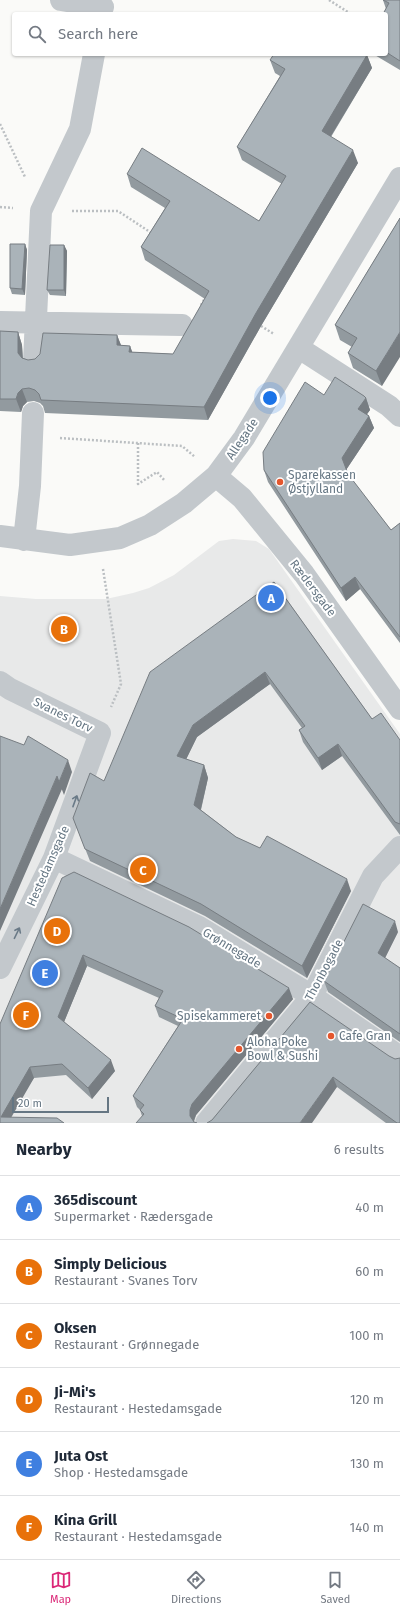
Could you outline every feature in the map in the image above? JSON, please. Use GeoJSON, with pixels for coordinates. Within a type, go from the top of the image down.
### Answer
{"type":"FeatureCollection","features":[{"type":"Feature","properties":{"kind":"street"},"geometry":{"type":"LineString","coordinates":[[61,0],[103,7]]}},
{"type":"Feature","properties":{"kind":"street"},"geometry":{"type":"LineString","coordinates":[[34,361],[41,211],[80,129],[94,56]]}},
{"type":"Feature","properties":{"kind":"street","name":"Allegade"},"geometry":{"type":"LineString","coordinates":[[0,536],[70,545],[120,538],[150,525],[184,503],[216,476],[244,438],[400,178]]}},
{"type":"Feature","properties":{"kind":"street"},"geometry":{"type":"LineString","coordinates":[[0,322],[182,325]]}},
{"type":"Feature","properties":{"kind":"street"},"geometry":{"type":"LineString","coordinates":[[299,348],[389,406],[400,416]]}},
{"type":"Feature","properties":{"kind":"street"},"geometry":{"type":"LineString","coordinates":[[24,540],[30,486],[33,413]]}},
{"type":"Feature","properties":{"kind":"street","name":"Rædersgade"},"geometry":{"type":"LineString","coordinates":[[216,476],[242,498],[299,569],[400,709]]}},
{"type":"Feature","properties":{"kind":"street","name":"Svanes Torv"},"geometry":{"type":"LineString","coordinates":[[0,682],[10,689],[100,733],[89,761]]}},
{"type":"Feature","properties":{"kind":"street","name":"Hestedamsgade"},"geometry":{"type":"LineString","coordinates":[[0,968],[54,858],[89,761]]}},
{"type":"Feature","properties":{"kind":"street","name":"Thonbogade"},"geometry":{"type":"LineString","coordinates":[[206,1123],[312,996],[373,876],[400,847]]}},
{"type":"Feature","properties":{"kind":"street","name":"Grønnegade"},"geometry":{"type":"LineString","coordinates":[[54,858],[199,928],[312,996],[400,1057]]}},
{"type":"Feature","properties":{"kind":"path"},"geometry":{"type":"LineString","coordinates":[[328,0],[348,12]]}},
{"type":"Feature","properties":{"kind":"path"},"geometry":{"type":"LineString","coordinates":[[0,124],[41,211]]}},
{"type":"Feature","properties":{"kind":"path"},"geometry":{"type":"LineString","coordinates":[[0,207],[41,211],[118,211],[158,237]]}},
{"type":"Feature","properties":{"kind":"path"},"geometry":{"type":"LineString","coordinates":[[207,295],[211,298]]}},
{"type":"Feature","properties":{"kind":"path"},"geometry":{"type":"LineString","coordinates":[[32,436],[182,446],[216,476]]}},
{"type":"Feature","properties":{"kind":"path"},"geometry":{"type":"LineString","coordinates":[[138,443],[138,484],[157,472],[184,503]]}},
{"type":"Feature","properties":{"kind":"path"},"geometry":{"type":"LineString","coordinates":[[99,540],[121,684],[100,733]]}},
{"type":"Feature","properties":{"kind":"shaded area"},"geometry":{"type":"Polygon","coordinates":[[[233,539],[256,541],[269,549],[400,734],[400,1123],[0,1123],[0,596],[36,599],[106,599],[133,593],[149,588],[174,575],[219,541],[233,539]]]}},
{"type":"Feature","properties":{"kind":"building"},"geometry":{"type":"Polygon","coordinates":[[[383,0],[400,0],[400,61],[388,53],[388,12],[384,12],[389,3],[383,0]]]}},
{"type":"Feature","properties":{"kind":"building"},"geometry":{"type":"Polygon","coordinates":[[[273,56],[366,56],[322,131],[353,150],[256,313],[204,407],[41,400],[39,394],[35,390],[29,388],[22,389],[18,393],[16,399],[0,399],[0,331],[18,332],[18,353],[22,358],[28,360],[35,359],[40,354],[43,333],[117,335],[117,345],[130,346],[129,352],[173,354],[209,291],[141,247],[170,201],[127,174],[142,148],[259,221],[286,176],[237,147],[285,69],[270,60],[273,56]]]}},
{"type":"Feature","properties":{"kind":"building"},"geometry":{"type":"Polygon","coordinates":[[[400,218],[400,332],[376,371],[348,353],[357,338],[335,325],[400,218]]]}},
{"type":"Feature","properties":{"kind":"building"},"geometry":{"type":"Polygon","coordinates":[[[10,244],[25,244],[22,289],[10,288],[10,244]]]}},
{"type":"Feature","properties":{"kind":"building"},"geometry":{"type":"Polygon","coordinates":[[[50,245],[64,245],[64,290],[47,290],[50,245]]]}},
{"type":"Feature","properties":{"kind":"building"},"geometry":{"type":"Polygon","coordinates":[[[335,377],[366,398],[358,409],[369,416],[342,458],[348,474],[391,530],[400,523],[400,637],[355,577],[341,588],[264,470],[263,452],[305,382],[324,395],[335,377]]]}},
{"type":"Feature","properties":{"kind":"building"},"geometry":{"type":"Polygon","coordinates":[[[274,582],[372,719],[381,713],[400,740],[400,824],[395,822],[338,744],[318,758],[299,730],[305,726],[265,672],[193,725],[177,756],[204,765],[194,805],[236,837],[260,848],[267,836],[347,879],[302,966],[201,904],[85,849],[73,818],[90,773],[104,781],[150,672],[274,582]]]}},
{"type":"Feature","properties":{"kind":"building"},"geometry":{"type":"Polygon","coordinates":[[[0,736],[24,745],[28,736],[68,760],[59,782],[57,776],[0,909],[0,736]]]}},
{"type":"Feature","properties":{"kind":"building"},"geometry":{"type":"Polygon","coordinates":[[[74,872],[189,927],[289,988],[192,1104],[190,1116],[194,1122],[197,1123],[136,1123],[144,1114],[140,1110],[144,1105],[133,1096],[183,1019],[155,1006],[163,991],[83,955],[58,1017],[111,1060],[88,1088],[62,1064],[30,1067],[1,1117],[57,1118],[64,1123],[0,1123],[0,1024],[62,878],[74,872]]]}},
{"type":"Feature","properties":{"kind":"building"},"geometry":{"type":"Polygon","coordinates":[[[363,904],[395,921],[378,953],[400,968],[400,1034],[324,981],[363,904]]]}},
{"type":"Feature","properties":{"kind":"building"},"geometry":{"type":"Polygon","coordinates":[[[310,1002],[389,1056],[395,1059],[400,1058],[400,1123],[397,1123],[333,1077],[300,1123],[207,1123],[212,1120],[310,1002]]]}},
{"type":"Feature","properties":{"kind":"place","name":"Sparekassen Østjylland"},"geometry":{"type":"Point","coordinates":[280,482]}},
{"type":"Feature","properties":{"kind":"place","name":"365discount"},"geometry":{"type":"Point","coordinates":[271,598]}},
{"type":"Feature","properties":{"kind":"place","name":"Simply Delicious"},"geometry":{"type":"Point","coordinates":[64,629]}},
{"type":"Feature","properties":{"kind":"place","name":"Oksen"},"geometry":{"type":"Point","coordinates":[143,870]}},
{"type":"Feature","properties":{"kind":"place","name":"Ji-Mi's"},"geometry":{"type":"Point","coordinates":[57,931]}},
{"type":"Feature","properties":{"kind":"place","name":"Juta Ost"},"geometry":{"type":"Point","coordinates":[45,973]}},
{"type":"Feature","properties":{"kind":"place","name":"Kina Grill"},"geometry":{"type":"Point","coordinates":[26,1015]}},
{"type":"Feature","properties":{"kind":"place","name":"Spisekammeret"},"geometry":{"type":"Point","coordinates":[269,1016]}},
{"type":"Feature","properties":{"kind":"place","name":"Cafe Gran"},"geometry":{"type":"Point","coordinates":[331,1036]}},
{"type":"Feature","properties":{"kind":"place","name":"Aloha Poke Bowl & Sushi"},"geometry":{"type":"Point","coordinates":[239,1049]}}]}
